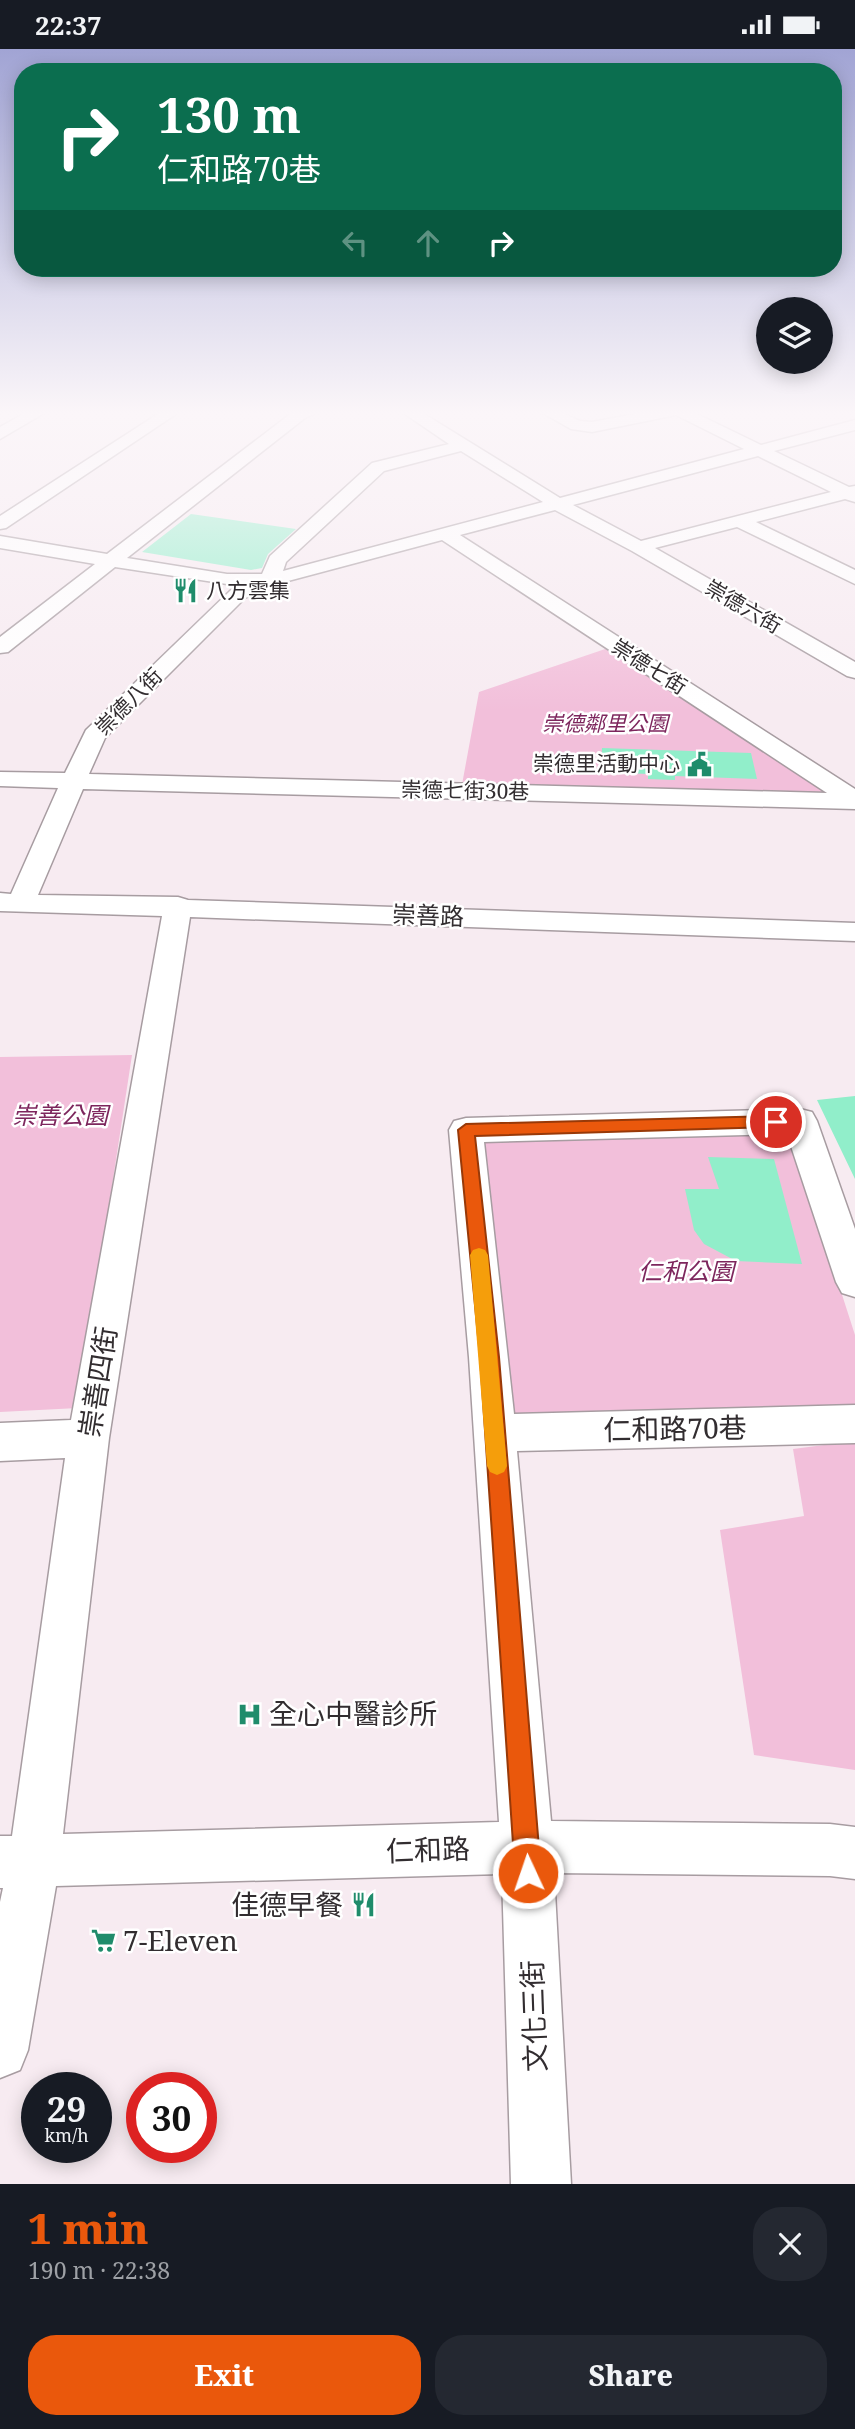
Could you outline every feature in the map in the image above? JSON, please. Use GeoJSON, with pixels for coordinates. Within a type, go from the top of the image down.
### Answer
{"type":"FeatureCollection","features":[{"type":"Feature","properties":{"kind":"street"},"geometry":{"type":"LineString","coordinates":[[0,524],[19,512]]}},
{"type":"Feature","properties":{"kind":"street"},"geometry":{"type":"LineString","coordinates":[[0,647],[172,512]]}},
{"type":"Feature","properties":{"kind":"street"},"geometry":{"type":"LineString","coordinates":[[270,580],[277,560],[330,512]]}},
{"type":"Feature","properties":{"kind":"street"},"geometry":{"type":"LineString","coordinates":[[0,542],[227,580],[270,580],[524,512]]}},
{"type":"Feature","properties":{"kind":"street","name":"崇德六街"},"geometry":{"type":"LineString","coordinates":[[572,512],[855,671]]}},
{"type":"Feature","properties":{"kind":"street"},"geometry":{"type":"LineString","coordinates":[[639,547],[778,512]]}},
{"type":"Feature","properties":{"kind":"street"},"geometry":{"type":"LineString","coordinates":[[739,521],[855,578]]}},
{"type":"Feature","properties":{"kind":"street","name":"崇德七街"},"geometry":{"type":"LineString","coordinates":[[444,533],[855,800]]}},
{"type":"Feature","properties":{"kind":"street","name":"崇德八街"},"geometry":{"type":"LineString","coordinates":[[11,902],[74,781],[94,735],[238,594],[270,580]]}},
{"type":"Feature","properties":{"kind":"street","name":"崇德七街30巷"},"geometry":{"type":"LineString","coordinates":[[0,779],[855,800]]}},
{"type":"Feature","properties":{"kind":"street","name":"崇善路"},"geometry":{"type":"LineString","coordinates":[[11,902],[855,932]]}},
{"type":"Feature","properties":{"kind":"street","name":"崇善四街"},"geometry":{"type":"LineString","coordinates":[[0,2050],[17,1861],[178,906]]}},
{"type":"Feature","properties":{"kind":"street"},"geometry":{"type":"LineString","coordinates":[[527,1847],[494,1433],[466,1130],[800,1121],[855,1282]]}},
{"type":"Feature","properties":{"kind":"street","name":"仁和路70巷"},"geometry":{"type":"LineString","coordinates":[[494,1433],[855,1424]]}},
{"type":"Feature","properties":{"kind":"street"},"geometry":{"type":"LineString","coordinates":[[0,1442],[88,1438]]}},
{"type":"Feature","properties":{"kind":"street","name":"仁和路"},"geometry":{"type":"LineString","coordinates":[[17,1861],[527,1847],[830,1850],[855,1853]]}},
{"type":"Feature","properties":{"kind":"street","name":"文化三街"},"geometry":{"type":"LineString","coordinates":[[527,1847],[541,2184]]}},
{"type":"Feature","properties":{"kind":"green space","name":"崇德鄰里公園"},"geometry":{"type":"Polygon","coordinates":[[[614,646],[846,797],[461,790],[479,692],[614,646]]]}},
{"type":"Feature","properties":{"kind":"green space","name":"崇善公園"},"geometry":{"type":"Polygon","coordinates":[[[132,1055],[78,1408],[0,1412],[0,1057],[132,1055]]]}},
{"type":"Feature","properties":{"kind":"green space","name":"仁和公園"},"geometry":{"type":"Polygon","coordinates":[[[789,1130],[855,1335],[855,1405],[508,1417],[480,1140],[789,1130]]]}},
{"type":"Feature","properties":{"kind":"green space"},"geometry":{"type":"Polygon","coordinates":[[[855,1441],[855,1770],[754,1755],[720,1530],[804,1516],[793,1449],[855,1441]]]}},
{"type":"Feature","properties":{"kind":"building"},"geometry":{"type":"Polygon","coordinates":[[[191,514],[296,529],[268,554],[262,568],[251,570],[142,552],[191,514]]]}},
{"type":"Feature","properties":{"kind":"building","name":"崇德里活動中心"},"geometry":{"type":"Polygon","coordinates":[[[602,748],[751,753],[757,779],[675,776],[675,780],[648,779],[648,774],[601,772],[602,748]]]}},
{"type":"Feature","properties":{"kind":"building"},"geometry":{"type":"Polygon","coordinates":[[[855,1096],[855,1179],[817,1100],[855,1096]]]}},
{"type":"Feature","properties":{"kind":"building"},"geometry":{"type":"Polygon","coordinates":[[[708,1157],[774,1159],[802,1264],[736,1261],[704,1244],[694,1230],[685,1189],[719,1189],[708,1157]]]}},
{"type":"Feature","properties":{"kind":"slow traffic"},"geometry":{"type":"LineString","coordinates":[[479,1255],[497,1466]]}},
{"type":"Feature","properties":{"kind":"place","name":"八方雲集"},"geometry":{"type":"Point","coordinates":[186,591]}},
{"type":"Feature","properties":{"kind":"place","name":"崇德里活動中心"},"geometry":{"type":"Point","coordinates":[700,764]}},
{"type":"Feature","properties":{"kind":"place","name":"全心中醫診所"},"geometry":{"type":"Point","coordinates":[249,1714]}},
{"type":"Feature","properties":{"kind":"place","name":"佳德早餐"},"geometry":{"type":"Point","coordinates":[363,1905]}},
{"type":"Feature","properties":{"kind":"place","name":"7-Eleven"},"geometry":{"type":"Point","coordinates":[103,1941]}},
{"type":"Feature","properties":{"kind":"route"},"geometry":{"type":"LineString","coordinates":[[528,1873],[489,1357],[466,1130],[776,1122]]}}]}
